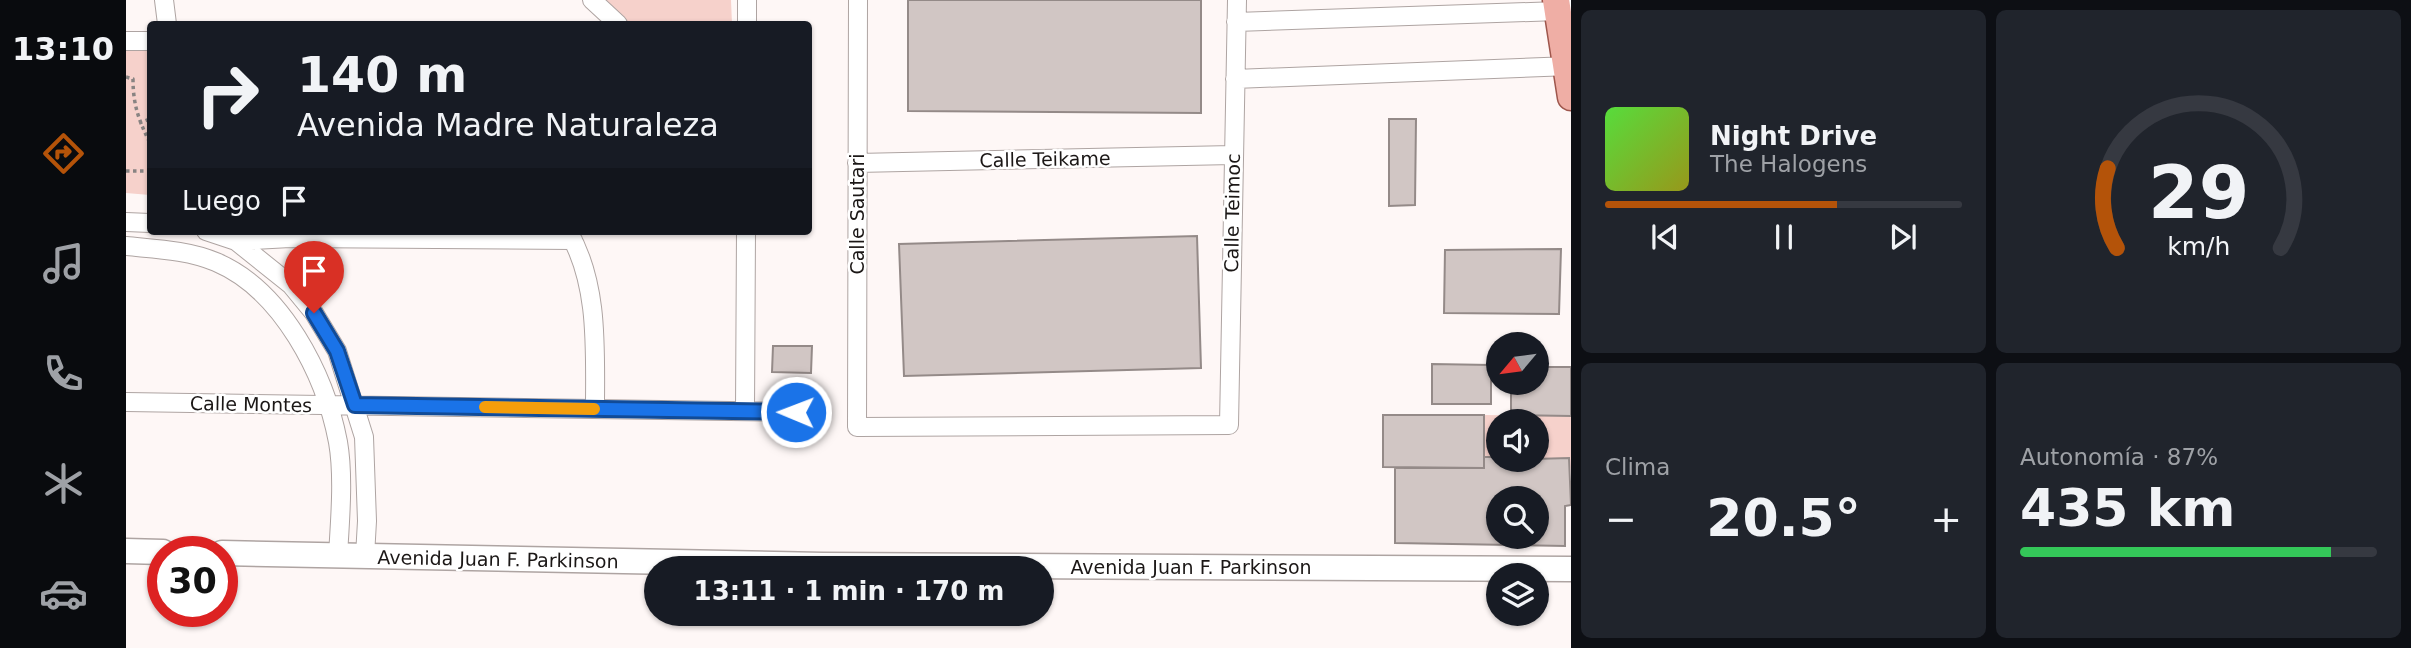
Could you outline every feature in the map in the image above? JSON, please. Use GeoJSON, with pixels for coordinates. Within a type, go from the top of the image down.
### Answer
{"type":"FeatureCollection","features":[{"type":"Feature","properties":{"kind":"main road"},"geometry":{"type":"LineString","coordinates":[[1562,5],[1571,97]]}},
{"type":"Feature","properties":{"kind":"main road"},"geometry":{"type":"LineString","coordinates":[[126,551],[147,552]]}},
{"type":"Feature","properties":{"kind":"main road","name":"Avenida Juan F. Parkinson"},"geometry":{"type":"LineString","coordinates":[[238,553],[823,565],[1571,569]]}},
{"type":"Feature","properties":{"kind":"street"},"geometry":{"type":"LineString","coordinates":[[164,0],[167,21]]}},
{"type":"Feature","properties":{"kind":"street"},"geometry":{"type":"LineString","coordinates":[[592,0],[615,21]]}},
{"type":"Feature","properties":{"kind":"street"},"geometry":{"type":"LineString","coordinates":[[747,0],[747,21]]}},
{"type":"Feature","properties":{"kind":"street","name":"Calle Sautari"},"geometry":{"type":"LineString","coordinates":[[857,427],[858,0]]}},
{"type":"Feature","properties":{"kind":"street","name":"Calle Teimoc"},"geometry":{"type":"LineString","coordinates":[[857,427],[1229,425],[1237,0]]}},
{"type":"Feature","properties":{"kind":"street"},"geometry":{"type":"LineString","coordinates":[[1236,22],[1562,5]]}},
{"type":"Feature","properties":{"kind":"street"},"geometry":{"type":"LineString","coordinates":[[126,41],[147,41]]}},
{"type":"Feature","properties":{"kind":"street"},"geometry":{"type":"LineString","coordinates":[[1235,79],[1569,66]]}},
{"type":"Feature","properties":{"kind":"street","name":"Calle Teikame"},"geometry":{"type":"LineString","coordinates":[[857,163],[1233,155]]}},
{"type":"Feature","properties":{"kind":"street"},"geometry":{"type":"LineString","coordinates":[[126,222],[147,223]]}},
{"type":"Feature","properties":{"kind":"street"},"geometry":{"type":"LineString","coordinates":[[738,235],[746,257]]}},
{"type":"Feature","properties":{"kind":"street"},"geometry":{"type":"LineString","coordinates":[[745,411],[746,235]]}},
{"type":"Feature","properties":{"kind":"street"},"geometry":{"type":"LineString","coordinates":[[236,236],[571,236],[585,273],[595,324],[594,409]]}},
{"type":"Feature","properties":{"kind":"street"},"geometry":{"type":"LineString","coordinates":[[233,273],[236,236]]}},
{"type":"Feature","properties":{"kind":"street"},"geometry":{"type":"LineString","coordinates":[[236,236],[291,285],[314,313],[337,351],[364,437],[367,521],[365,556]]}},
{"type":"Feature","properties":{"kind":"street"},"geometry":{"type":"LineString","coordinates":[[126,246],[191,254],[216,262],[261,291],[281,313],[306,352],[327,405],[338,443],[341,513],[338,555]]}},
{"type":"Feature","properties":{"kind":"street","name":"Calle Montes"},"geometry":{"type":"LineString","coordinates":[[126,402],[796,412]]}},
{"type":"Feature","properties":{"kind":"path"},"geometry":{"type":"LineString","coordinates":[[126,77],[133,79],[139,123],[147,138]]}},
{"type":"Feature","properties":{"kind":"path"},"geometry":{"type":"LineString","coordinates":[[139,123],[147,120]]}},
{"type":"Feature","properties":{"kind":"path"},"geometry":{"type":"LineString","coordinates":[[126,171],[147,171]]}},
{"type":"Feature","properties":{"kind":"shaded area"},"geometry":{"type":"Polygon","coordinates":[[[600,0],[731,0],[732,21],[623,21],[600,0]]]}},
{"type":"Feature","properties":{"kind":"shaded area"},"geometry":{"type":"Polygon","coordinates":[[[126,43],[147,43],[147,195],[126,193],[126,43]]]}},
{"type":"Feature","properties":{"kind":"shaded area"},"geometry":{"type":"Polygon","coordinates":[[[1484,415],[1486,415],[1486,457],[1484,415]]]}},
{"type":"Feature","properties":{"kind":"shaded area"},"geometry":{"type":"Polygon","coordinates":[[[1549,416],[1571,416],[1571,474],[1569,458],[1549,458],[1549,416]]]}},
{"type":"Feature","properties":{"kind":"building"},"geometry":{"type":"Polygon","coordinates":[[[908,0],[1201,0],[1201,113],[908,111],[908,0]]]}},
{"type":"Feature","properties":{"kind":"building"},"geometry":{"type":"Polygon","coordinates":[[[1389,119],[1416,119],[1415,205],[1389,206],[1389,119]]]}},
{"type":"Feature","properties":{"kind":"building"},"geometry":{"type":"Polygon","coordinates":[[[1197,236],[1201,368],[904,376],[899,244],[1197,236]]]}},
{"type":"Feature","properties":{"kind":"building"},"geometry":{"type":"Polygon","coordinates":[[[1561,249],[1559,314],[1444,313],[1445,250],[1561,249]]]}},
{"type":"Feature","properties":{"kind":"building"},"geometry":{"type":"Polygon","coordinates":[[[773,346],[812,346],[811,373],[772,372],[773,346]]]}},
{"type":"Feature","properties":{"kind":"building"},"geometry":{"type":"Polygon","coordinates":[[[1432,364],[1486,365],[1486,396],[1491,396],[1491,404],[1432,404],[1432,364]]]}},
{"type":"Feature","properties":{"kind":"building"},"geometry":{"type":"Polygon","coordinates":[[[1549,367],[1571,367],[1571,416],[1549,416],[1549,409],[1511,409],[1511,396],[1549,396],[1549,367]]]}},
{"type":"Feature","properties":{"kind":"building"},"geometry":{"type":"Polygon","coordinates":[[[1383,415],[1484,415],[1484,468],[1383,467],[1383,415]]]}},
{"type":"Feature","properties":{"kind":"building"},"geometry":{"type":"Polygon","coordinates":[[[1486,457],[1486,472],[1549,472],[1549,459],[1569,458],[1571,505],[1565,506],[1565,546],[1549,546],[1549,486],[1486,486],[1486,545],[1395,543],[1395,468],[1484,468],[1486,457]]]}},
{"type":"Feature","properties":{"kind":"slow traffic"},"geometry":{"type":"LineString","coordinates":[[485,407],[594,409]]}},
{"type":"Feature","properties":{"kind":"route"},"geometry":{"type":"LineString","coordinates":[[314,313],[337,351],[355,405],[796,412]]}}]}
